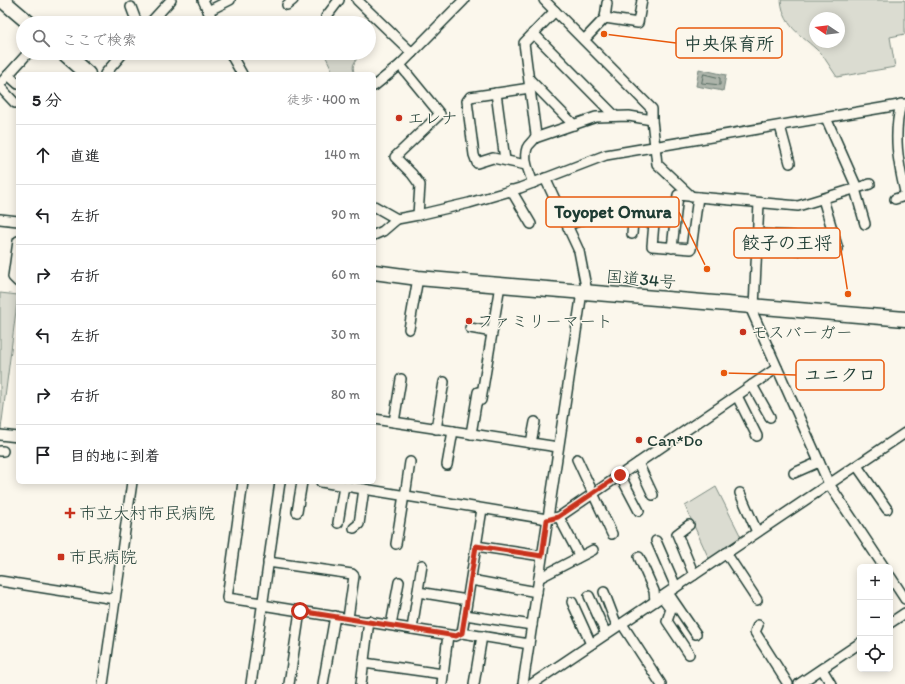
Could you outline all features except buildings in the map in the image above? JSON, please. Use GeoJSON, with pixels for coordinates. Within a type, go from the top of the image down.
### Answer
{"type":"FeatureCollection","features":[{"type":"Feature","properties":{"kind":"highway"},"geometry":{"type":"LineString","coordinates":[[2,0],[21,16]]}},
{"type":"Feature","properties":{"kind":"highway"},"geometry":{"type":"LineString","coordinates":[[72,60],[86,72]]}},
{"type":"Feature","properties":{"kind":"highway","name":"国道34号"},"geometry":{"type":"LineString","coordinates":[[376,276],[418,278],[905,319]]}},
{"type":"Feature","properties":{"kind":"street"},"geometry":{"type":"LineString","coordinates":[[156,16],[171,0]]}},
{"type":"Feature","properties":{"kind":"street"},"geometry":{"type":"LineString","coordinates":[[203,0],[210,16]]}},
{"type":"Feature","properties":{"kind":"street"},"geometry":{"type":"LineString","coordinates":[[208,11],[230,0]]}},
{"type":"Feature","properties":{"kind":"street"},"geometry":{"type":"LineString","coordinates":[[327,16],[338,0]]}},
{"type":"Feature","properties":{"kind":"street"},"geometry":{"type":"LineString","coordinates":[[357,0],[374,16]]}},
{"type":"Feature","properties":{"kind":"street"},"geometry":{"type":"LineString","coordinates":[[376,84],[400,65],[464,0]]}},
{"type":"Feature","properties":{"kind":"street"},"geometry":{"type":"LineString","coordinates":[[544,0],[652,109],[654,147],[657,164],[695,197]]}},
{"type":"Feature","properties":{"kind":"street"},"geometry":{"type":"LineString","coordinates":[[604,18],[638,23],[642,0]]}},
{"type":"Feature","properties":{"kind":"street"},"geometry":{"type":"LineString","coordinates":[[584,40],[604,18],[606,1]]}},
{"type":"Feature","properties":{"kind":"street"},"geometry":{"type":"LineString","coordinates":[[131,7],[134,16]]}},
{"type":"Feature","properties":{"kind":"street"},"geometry":{"type":"LineString","coordinates":[[535,138],[524,43],[555,11]]}},
{"type":"Feature","properties":{"kind":"street"},"geometry":{"type":"LineString","coordinates":[[376,18],[412,53]]}},
{"type":"Feature","properties":{"kind":"street"},"geometry":{"type":"LineString","coordinates":[[533,33],[615,116]]}},
{"type":"Feature","properties":{"kind":"street"},"geometry":{"type":"LineString","coordinates":[[0,84],[22,60]]}},
{"type":"Feature","properties":{"kind":"street"},"geometry":{"type":"LineString","coordinates":[[107,72],[117,60]]}},
{"type":"Feature","properties":{"kind":"street"},"geometry":{"type":"LineString","coordinates":[[234,60],[241,72]]}},
{"type":"Feature","properties":{"kind":"street"},"geometry":{"type":"LineString","coordinates":[[400,65],[440,114],[395,157],[412,174],[420,185],[418,215]]}},
{"type":"Feature","properties":{"kind":"street"},"geometry":{"type":"LineString","coordinates":[[8,75],[16,82]]}},
{"type":"Feature","properties":{"kind":"street"},"geometry":{"type":"LineString","coordinates":[[526,166],[493,158],[477,163],[474,155],[467,101],[470,97],[496,93],[529,83]]}},
{"type":"Feature","properties":{"kind":"street"},"geometry":{"type":"LineString","coordinates":[[529,83],[574,125]]}},
{"type":"Feature","properties":{"kind":"street"},"geometry":{"type":"LineString","coordinates":[[0,87],[15,103]]}},
{"type":"Feature","properties":{"kind":"street"},"geometry":{"type":"LineString","coordinates":[[496,93],[504,160]]}},
{"type":"Feature","properties":{"kind":"street"},"geometry":{"type":"LineString","coordinates":[[376,234],[383,231],[397,218],[418,215],[469,203],[533,183],[606,155],[903,104],[896,124],[898,150],[905,192]]}},
{"type":"Feature","properties":{"kind":"street"},"geometry":{"type":"LineString","coordinates":[[533,183],[526,166],[528,148],[535,138],[596,117],[628,116],[652,120]]}},
{"type":"Feature","properties":{"kind":"street"},"geometry":{"type":"LineString","coordinates":[[826,118],[856,188],[866,224]]}},
{"type":"Feature","properties":{"kind":"street"},"geometry":{"type":"LineString","coordinates":[[780,126],[790,163]]}},
{"type":"Feature","properties":{"kind":"street"},"geometry":{"type":"LineString","coordinates":[[523,684],[558,447],[584,292],[579,251],[568,225],[544,178]]}},
{"type":"Feature","properties":{"kind":"street"},"geometry":{"type":"LineString","coordinates":[[672,248],[678,195],[798,206],[870,184]]}},
{"type":"Feature","properties":{"kind":"street"},"geometry":{"type":"LineString","coordinates":[[511,190],[531,224]]}},
{"type":"Feature","properties":{"kind":"street"},"geometry":{"type":"LineString","coordinates":[[895,199],[905,196]]}},
{"type":"Feature","properties":{"kind":"street"},"geometry":{"type":"LineString","coordinates":[[568,225],[593,216],[654,223],[652,246],[691,250],[695,197]]}},
{"type":"Feature","properties":{"kind":"street"},"geometry":{"type":"LineString","coordinates":[[823,199],[838,249]]}},
{"type":"Feature","properties":{"kind":"street"},"geometry":{"type":"LineString","coordinates":[[626,202],[632,234]]}},
{"type":"Feature","properties":{"kind":"street"},"geometry":{"type":"LineString","coordinates":[[759,202],[752,307],[777,368],[829,484],[882,564]]}},
{"type":"Feature","properties":{"kind":"street"},"geometry":{"type":"LineString","coordinates":[[376,207],[397,218]]}},
{"type":"Feature","properties":{"kind":"street"},"geometry":{"type":"LineString","coordinates":[[0,217],[16,221]]}},
{"type":"Feature","properties":{"kind":"street"},"geometry":{"type":"LineString","coordinates":[[758,234],[794,232],[796,251]]}},
{"type":"Feature","properties":{"kind":"street"},"geometry":{"type":"LineString","coordinates":[[16,255],[13,277],[16,280]]}},
{"type":"Feature","properties":{"kind":"street"},"geometry":{"type":"LineString","coordinates":[[409,329],[418,278]]}},
{"type":"Feature","properties":{"kind":"street"},"geometry":{"type":"LineString","coordinates":[[470,328],[486,334],[498,285]]}},
{"type":"Feature","properties":{"kind":"street"},"geometry":{"type":"LineString","coordinates":[[481,400],[498,285]]}},
{"type":"Feature","properties":{"kind":"street"},"geometry":{"type":"LineString","coordinates":[[332,484],[547,520],[558,517],[594,494],[777,368]]}},
{"type":"Feature","properties":{"kind":"street"},"geometry":{"type":"LineString","coordinates":[[394,422],[401,379]]}},
{"type":"Feature","properties":{"kind":"street"},"geometry":{"type":"LineString","coordinates":[[471,434],[480,380]]}},
{"type":"Feature","properties":{"kind":"street"},"geometry":{"type":"LineString","coordinates":[[436,429],[444,382]]}},
{"type":"Feature","properties":{"kind":"street"},"geometry":{"type":"LineString","coordinates":[[752,385],[770,417]]}},
{"type":"Feature","properties":{"kind":"street"},"geometry":{"type":"LineString","coordinates":[[737,396],[757,436]]}},
{"type":"Feature","properties":{"kind":"street"},"geometry":{"type":"LineString","coordinates":[[376,419],[558,447]]}},
{"type":"Feature","properties":{"kind":"street"},"geometry":{"type":"LineString","coordinates":[[531,443],[535,422]]}},
{"type":"Feature","properties":{"kind":"street"},"geometry":{"type":"LineString","coordinates":[[448,465],[453,431]]}},
{"type":"Feature","properties":{"kind":"street"},"geometry":{"type":"LineString","coordinates":[[532,684],[905,433]]}},
{"type":"Feature","properties":{"kind":"street"},"geometry":{"type":"LineString","coordinates":[[0,434],[16,438]]}},
{"type":"Feature","properties":{"kind":"street"},"geometry":{"type":"LineString","coordinates":[[577,459],[612,534]]}},
{"type":"Feature","properties":{"kind":"street"},"geometry":{"type":"LineString","coordinates":[[396,544],[410,462]]}},
{"type":"Feature","properties":{"kind":"street"},"geometry":{"type":"LineString","coordinates":[[794,474],[819,462]]}},
{"type":"Feature","properties":{"kind":"street"},"geometry":{"type":"LineString","coordinates":[[638,463],[653,495]]}},
{"type":"Feature","properties":{"kind":"street"},"geometry":{"type":"LineString","coordinates":[[857,466],[887,510]]}},
{"type":"Feature","properties":{"kind":"street"},"geometry":{"type":"LineString","coordinates":[[620,475],[639,511]]}},
{"type":"Feature","properties":{"kind":"street"},"geometry":{"type":"LineString","coordinates":[[103,684],[132,484]]}},
{"type":"Feature","properties":{"kind":"street"},"geometry":{"type":"LineString","coordinates":[[243,484],[226,602],[262,604],[448,635],[456,636],[462,633],[529,644]]}},
{"type":"Feature","properties":{"kind":"street"},"geometry":{"type":"LineString","coordinates":[[251,684],[280,484]]}},
{"type":"Feature","properties":{"kind":"street"},"geometry":{"type":"LineString","coordinates":[[297,512],[302,484]]}},
{"type":"Feature","properties":{"kind":"street"},"geometry":{"type":"LineString","coordinates":[[338,523],[344,486]]}},
{"type":"Feature","properties":{"kind":"street"},"geometry":{"type":"LineString","coordinates":[[354,528],[359,524],[364,489]]}},
{"type":"Feature","properties":{"kind":"street"},"geometry":{"type":"LineString","coordinates":[[740,493],[758,532]]}},
{"type":"Feature","properties":{"kind":"street"},"geometry":{"type":"LineString","coordinates":[[462,633],[482,509]]}},
{"type":"Feature","properties":{"kind":"street"},"geometry":{"type":"LineString","coordinates":[[558,517],[578,553],[578,558]]}},
{"type":"Feature","properties":{"kind":"street"},"geometry":{"type":"LineString","coordinates":[[689,526],[677,534],[694,575]]}},
{"type":"Feature","properties":{"kind":"street"},"geometry":{"type":"LineString","coordinates":[[656,541],[676,587]]}},
{"type":"Feature","properties":{"kind":"street"},"geometry":{"type":"LineString","coordinates":[[476,546],[542,556]]}},
{"type":"Feature","properties":{"kind":"street"},"geometry":{"type":"LineString","coordinates":[[539,578],[593,550]]}},
{"type":"Feature","properties":{"kind":"street"},"geometry":{"type":"LineString","coordinates":[[726,553],[757,600]]}},
{"type":"Feature","properties":{"kind":"street"},"geometry":{"type":"LineString","coordinates":[[639,557],[654,591],[696,634]]}},
{"type":"Feature","properties":{"kind":"street"},"geometry":{"type":"LineString","coordinates":[[268,562],[352,574],[354,576],[348,618]]}},
{"type":"Feature","properties":{"kind":"street"},"geometry":{"type":"LineString","coordinates":[[412,628],[422,565]]}},
{"type":"Feature","properties":{"kind":"street"},"geometry":{"type":"LineString","coordinates":[[470,580],[537,592]]}},
{"type":"Feature","properties":{"kind":"street"},"geometry":{"type":"LineString","coordinates":[[0,581],[115,599]]}},
{"type":"Feature","properties":{"kind":"street"},"geometry":{"type":"LineString","coordinates":[[893,581],[905,599]]}},
{"type":"Feature","properties":{"kind":"street"},"geometry":{"type":"LineString","coordinates":[[391,625],[399,582]]}},
{"type":"Feature","properties":{"kind":"street"},"geometry":{"type":"LineString","coordinates":[[418,592],[467,600]]}},
{"type":"Feature","properties":{"kind":"street"},"geometry":{"type":"LineString","coordinates":[[604,592],[619,625],[662,684]]}},
{"type":"Feature","properties":{"kind":"street"},"geometry":{"type":"LineString","coordinates":[[589,596],[606,634]]}},
{"type":"Feature","properties":{"kind":"street"},"geometry":{"type":"LineString","coordinates":[[661,597],[671,609],[667,621],[689,654]]}},
{"type":"Feature","properties":{"kind":"street"},"geometry":{"type":"LineString","coordinates":[[572,602],[591,644]]}},
{"type":"Feature","properties":{"kind":"street"},"geometry":{"type":"LineString","coordinates":[[290,684],[300,611]]}},
{"type":"Feature","properties":{"kind":"street"},"geometry":{"type":"LineString","coordinates":[[893,618],[905,613]]}},
{"type":"Feature","properties":{"kind":"street"},"geometry":{"type":"LineString","coordinates":[[465,615],[532,625]]}},
{"type":"Feature","properties":{"kind":"street"},"geometry":{"type":"LineString","coordinates":[[323,684],[335,616]]}},
{"type":"Feature","properties":{"kind":"street"},"geometry":{"type":"LineString","coordinates":[[361,684],[369,621]]}},
{"type":"Feature","properties":{"kind":"street"},"geometry":{"type":"LineString","coordinates":[[758,625],[755,632],[788,684]]}},
{"type":"Feature","properties":{"kind":"street"},"geometry":{"type":"LineString","coordinates":[[442,684],[448,635]]}},
{"type":"Feature","properties":{"kind":"street"},"geometry":{"type":"LineString","coordinates":[[474,684],[482,636]]}},
{"type":"Feature","properties":{"kind":"street"},"geometry":{"type":"LineString","coordinates":[[799,684],[857,645]]}},
{"type":"Feature","properties":{"kind":"street"},"geometry":{"type":"LineString","coordinates":[[364,663],[443,674]]}},
{"type":"Feature","properties":{"kind":"street"},"geometry":{"type":"LineString","coordinates":[[822,669],[831,684]]}},
{"type":"Feature","properties":{"kind":"shaded area"},"geometry":{"type":"Polygon","coordinates":[[[781,0],[905,0],[905,34],[890,37],[895,67],[837,77],[823,56],[815,48],[845,48],[845,12],[809,12],[809,43],[796,32],[786,19],[781,0]]]}},
{"type":"Feature","properties":{"kind":"shaded area"},"geometry":{"type":"Polygon","coordinates":[[[327,60],[356,60],[353,65],[354,72],[333,72],[327,60]]]}},
{"type":"Feature","properties":{"kind":"shaded area"},"geometry":{"type":"Polygon","coordinates":[[[0,293],[16,295],[16,311],[0,429],[0,293]]]}},
{"type":"Feature","properties":{"kind":"shaded area"},"geometry":{"type":"Polygon","coordinates":[[[716,487],[742,539],[710,561],[685,506],[716,487]]]}},
{"type":"Feature","properties":{"kind":"water"},"geometry":{"type":"Polygon","coordinates":[[[699,69],[726,75],[723,91],[696,86],[699,69]]]}},
{"type":"Feature","properties":{"kind":"place","name":"中央保育所"},"geometry":{"type":"Point","coordinates":[604,34]}},
{"type":"Feature","properties":{"kind":"place","name":"エレナ"},"geometry":{"type":"Point","coordinates":[399,118]}},
{"type":"Feature","properties":{"kind":"place","name":"Toyopet Omura"},"geometry":{"type":"Point","coordinates":[707,269]}},
{"type":"Feature","properties":{"kind":"place","name":"餃子の王将"},"geometry":{"type":"Point","coordinates":[848,294]}},
{"type":"Feature","properties":{"kind":"place","name":"ファミリーマート"},"geometry":{"type":"Point","coordinates":[469,321]}},
{"type":"Feature","properties":{"kind":"place","name":"モスバーガー"},"geometry":{"type":"Point","coordinates":[743,332]}},
{"type":"Feature","properties":{"kind":"place","name":"ユニクロ"},"geometry":{"type":"Point","coordinates":[724,373]}},
{"type":"Feature","properties":{"kind":"place","name":"Can*Do"},"geometry":{"type":"Point","coordinates":[639,440]}},
{"type":"Feature","properties":{"kind":"place","name":"市立大村市民病院"},"geometry":{"type":"Point","coordinates":[70,513]}},
{"type":"Feature","properties":{"kind":"place","name":"市民病院"},"geometry":{"type":"Point","coordinates":[61,557]}},
{"type":"Feature","properties":{"kind":"route"},"geometry":{"type":"LineString","coordinates":[[300,611],[456,636],[462,633],[476,546],[542,556],[547,520],[558,517],[620,475]]}}]}
